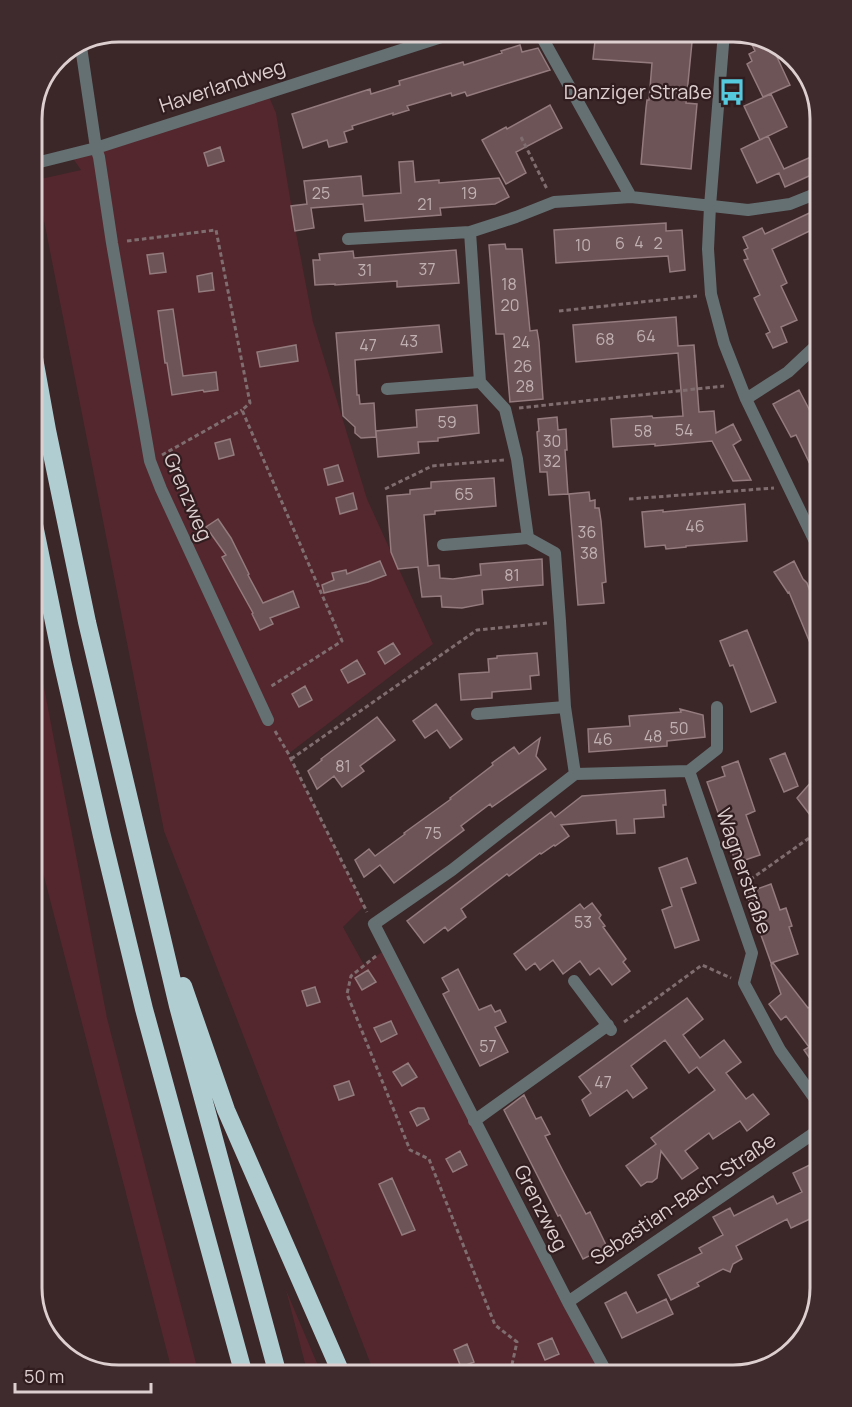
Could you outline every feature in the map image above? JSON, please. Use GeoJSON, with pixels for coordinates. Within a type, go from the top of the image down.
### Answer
{"type":"FeatureCollection","features":[{"type":"Feature","properties":{"kind":"highway"},"geometry":{"type":"LineString","coordinates":[[42,402],[87,622],[178,1006],[275,1365]]}},
{"type":"Feature","properties":{"kind":"highway"},"geometry":{"type":"LineString","coordinates":[[42,563],[65,673],[144,1009],[241,1365]]}},
{"type":"Feature","properties":{"kind":"highway"},"geometry":{"type":"LineString","coordinates":[[157,916],[200,1031],[226,1110],[338,1365]]}},
{"type":"Feature","properties":{"kind":"street","name":"Haverlandweg"},"geometry":{"type":"LineString","coordinates":[[42,161],[96,148],[426,42]]}},
{"type":"Feature","properties":{"kind":"street"},"geometry":{"type":"LineString","coordinates":[[545,42],[632,197]]}},
{"type":"Feature","properties":{"kind":"street"},"geometry":{"type":"LineString","coordinates":[[723,42],[710,206],[708,249],[711,294],[724,343],[746,399],[810,531]]}},
{"type":"Feature","properties":{"kind":"street","name":"Grenzweg"},"geometry":{"type":"LineString","coordinates":[[82,52],[150,462],[268,720]]}},
{"type":"Feature","properties":{"kind":"street"},"geometry":{"type":"LineString","coordinates":[[348,239],[470,232],[554,202],[632,197],[748,210],[790,204],[810,196]]}},
{"type":"Feature","properties":{"kind":"street"},"geometry":{"type":"LineString","coordinates":[[470,232],[480,382],[506,409],[517,459],[528,538]]}},
{"type":"Feature","properties":{"kind":"street"},"geometry":{"type":"LineString","coordinates":[[746,399],[788,372],[810,351]]}},
{"type":"Feature","properties":{"kind":"street"},"geometry":{"type":"LineString","coordinates":[[387,389],[480,382]]}},
{"type":"Feature","properties":{"kind":"street"},"geometry":{"type":"LineString","coordinates":[[443,545],[528,538],[555,553],[565,707],[574,774]]}},
{"type":"Feature","properties":{"kind":"street"},"geometry":{"type":"LineString","coordinates":[[477,714],[565,707]]}},
{"type":"Feature","properties":{"kind":"street"},"geometry":{"type":"LineString","coordinates":[[374,924],[452,870],[574,774],[689,771],[717,749],[717,707]]}},
{"type":"Feature","properties":{"kind":"street","name":"Wagnerstraße"},"geometry":{"type":"LineString","coordinates":[[689,771],[752,953],[744,983]]}},
{"type":"Feature","properties":{"kind":"street","name":"Grenzweg"},"geometry":{"type":"LineString","coordinates":[[374,924],[602,1365]]}},
{"type":"Feature","properties":{"kind":"street"},"geometry":{"type":"LineString","coordinates":[[474,1121],[610,1028],[574,981]]}},
{"type":"Feature","properties":{"kind":"street"},"geometry":{"type":"LineString","coordinates":[[744,983],[780,1050],[810,1092]]}},
{"type":"Feature","properties":{"kind":"street","name":"Sebastian-Bach-Straße"},"geometry":{"type":"LineString","coordinates":[[568,1302],[810,1136]]}},
{"type":"Feature","properties":{"kind":"path"},"geometry":{"type":"LineString","coordinates":[[521,138],[554,202]]}},
{"type":"Feature","properties":{"kind":"path"},"geometry":{"type":"LineString","coordinates":[[112,243],[216,230],[250,403],[242,410],[150,462]]}},
{"type":"Feature","properties":{"kind":"path"},"geometry":{"type":"LineString","coordinates":[[559,311],[711,294]]}},
{"type":"Feature","properties":{"kind":"path"},"geometry":{"type":"LineString","coordinates":[[506,409],[740,384]]}},
{"type":"Feature","properties":{"kind":"path"},"geometry":{"type":"LineString","coordinates":[[242,410],[342,641],[270,687]]}},
{"type":"Feature","properties":{"kind":"path"},"geometry":{"type":"LineString","coordinates":[[385,489],[432,466],[517,459]]}},
{"type":"Feature","properties":{"kind":"path"},"geometry":{"type":"LineString","coordinates":[[629,499],[789,487]]}},
{"type":"Feature","properties":{"kind":"path"},"geometry":{"type":"LineString","coordinates":[[291,759],[477,630],[560,621]]}},
{"type":"Feature","properties":{"kind":"path"},"geometry":{"type":"LineString","coordinates":[[268,720],[291,759],[374,924]]}},
{"type":"Feature","properties":{"kind":"path"},"geometry":{"type":"LineString","coordinates":[[731,893],[810,838]]}},
{"type":"Feature","properties":{"kind":"path"},"geometry":{"type":"LineString","coordinates":[[386,949],[351,976],[348,994],[410,1150],[429,1159],[495,1325],[517,1342],[512,1365]]}},
{"type":"Feature","properties":{"kind":"path"},"geometry":{"type":"LineString","coordinates":[[610,1028],[702,965],[744,983]]}},
{"type":"Feature","properties":{"kind":"shaded area"},"geometry":{"type":"Polygon","coordinates":[[[267,92],[276,113],[313,322],[367,499],[433,644],[288,754],[364,906],[343,927],[364,965],[386,949],[603,1365],[371,1365],[164,831],[42,211],[42,179],[81,170],[70,154],[267,92]]]}},
{"type":"Feature","properties":{"kind":"shaded area"},"geometry":{"type":"Polygon","coordinates":[[[42,677],[107,1018],[196,1365],[170,1365],[42,869],[42,677]]]}},
{"type":"Feature","properties":{"kind":"shaded area"},"geometry":{"type":"Polygon","coordinates":[[[286,1290],[318,1365],[305,1365],[286,1290]]]}},
{"type":"Feature","properties":{"kind":"building"},"geometry":{"type":"Polygon","coordinates":[[[595,42],[692,42],[686,103],[697,104],[691,169],[641,164],[652,63],[593,59],[595,42]]]}},
{"type":"Feature","properties":{"kind":"building"},"geometry":{"type":"Polygon","coordinates":[[[752,44],[776,55],[790,85],[763,97],[747,64],[752,61],[749,54],[755,51],[752,44]]]}},
{"type":"Feature","properties":{"kind":"building"},"geometry":{"type":"Polygon","coordinates":[[[520,45],[522,52],[538,48],[550,70],[467,96],[465,92],[452,96],[451,93],[407,106],[409,110],[352,126],[353,129],[344,132],[347,142],[329,147],[327,140],[303,148],[292,114],[370,89],[371,94],[400,85],[399,81],[463,62],[464,65],[520,45]]]}},
{"type":"Feature","properties":{"kind":"building"},"geometry":{"type":"Polygon","coordinates":[[[771,94],[787,127],[760,140],[744,106],[771,94]]]}},
{"type":"Feature","properties":{"kind":"building"},"geometry":{"type":"Polygon","coordinates":[[[550,105],[562,128],[516,152],[526,173],[506,184],[482,140],[550,105]]]}},
{"type":"Feature","properties":{"kind":"building"},"geometry":{"type":"Polygon","coordinates":[[[768,136],[784,169],[810,157],[810,176],[785,187],[779,173],[757,183],[741,149],[768,136]]]}},
{"type":"Feature","properties":{"kind":"building"},"geometry":{"type":"Polygon","coordinates":[[[220,147],[224,161],[208,166],[204,153],[220,147]]]}},
{"type":"Feature","properties":{"kind":"building"},"geometry":{"type":"Polygon","coordinates":[[[413,161],[415,182],[439,180],[439,183],[499,178],[509,197],[495,204],[440,208],[441,215],[365,221],[363,204],[311,208],[314,228],[295,231],[291,206],[307,204],[304,181],[361,176],[363,196],[401,193],[399,162],[413,161]]]}},
{"type":"Feature","properties":{"kind":"building"},"geometry":{"type":"Polygon","coordinates":[[[810,213],[810,231],[772,249],[787,283],[781,286],[797,320],[781,327],[787,342],[773,348],[766,334],[770,332],[754,298],[760,295],[744,260],[748,259],[744,250],[748,248],[743,237],[762,228],[765,234],[810,213]]]}},
{"type":"Feature","properties":{"kind":"building"},"geometry":{"type":"Polygon","coordinates":[[[666,223],[666,231],[682,230],[685,270],[670,272],[668,256],[556,263],[554,230],[666,223]]]}},
{"type":"Feature","properties":{"kind":"building"},"geometry":{"type":"Polygon","coordinates":[[[505,244],[506,249],[522,249],[530,331],[537,330],[539,342],[543,399],[510,402],[504,334],[496,334],[489,245],[505,244]]]}},
{"type":"Feature","properties":{"kind":"building"},"geometry":{"type":"Polygon","coordinates":[[[456,250],[459,283],[397,287],[397,281],[315,285],[313,260],[320,260],[319,254],[353,251],[354,258],[456,250]]]}},
{"type":"Feature","properties":{"kind":"building"},"geometry":{"type":"Polygon","coordinates":[[[163,253],[166,272],[150,274],[147,255],[163,253]]]}},
{"type":"Feature","properties":{"kind":"building"},"geometry":{"type":"Polygon","coordinates":[[[212,273],[214,290],[199,292],[197,276],[212,273]]]}},
{"type":"Feature","properties":{"kind":"building"},"geometry":{"type":"Polygon","coordinates":[[[173,309],[183,376],[216,372],[218,390],[172,395],[158,311],[173,309]]]}},
{"type":"Feature","properties":{"kind":"building"},"geometry":{"type":"Polygon","coordinates":[[[676,317],[678,346],[694,345],[699,412],[714,411],[716,433],[733,424],[741,440],[733,445],[751,480],[733,481],[712,441],[613,447],[611,419],[683,416],[678,353],[576,362],[573,325],[676,317]]]}},
{"type":"Feature","properties":{"kind":"building"},"geometry":{"type":"Polygon","coordinates":[[[439,325],[442,352],[355,360],[357,395],[359,395],[360,404],[374,403],[376,437],[361,438],[355,433],[355,427],[343,416],[336,333],[439,325]]]}},
{"type":"Feature","properties":{"kind":"building"},"geometry":{"type":"Polygon","coordinates":[[[296,345],[298,361],[260,367],[257,352],[296,345]]]}},
{"type":"Feature","properties":{"kind":"building"},"geometry":{"type":"Polygon","coordinates":[[[799,390],[810,411],[810,464],[796,435],[791,437],[773,404],[799,390]]]}},
{"type":"Feature","properties":{"kind":"building"},"geometry":{"type":"Polygon","coordinates":[[[477,405],[479,433],[438,438],[438,441],[418,442],[419,453],[378,457],[376,431],[417,427],[416,410],[477,405]]]}},
{"type":"Feature","properties":{"kind":"building"},"geometry":{"type":"Polygon","coordinates":[[[557,417],[558,430],[566,429],[568,494],[549,495],[547,472],[540,472],[538,419],[557,417]]]}},
{"type":"Feature","properties":{"kind":"building"},"geometry":{"type":"Polygon","coordinates":[[[230,439],[234,455],[219,459],[215,443],[230,439]]]}},
{"type":"Feature","properties":{"kind":"building"},"geometry":{"type":"Polygon","coordinates":[[[338,465],[343,481],[328,485],[324,469],[338,465]]]}},
{"type":"Feature","properties":{"kind":"building"},"geometry":{"type":"Polygon","coordinates":[[[494,478],[496,506],[435,511],[435,514],[424,515],[428,566],[439,565],[440,578],[453,579],[481,575],[480,564],[542,559],[543,585],[482,590],[483,604],[462,608],[442,607],[441,596],[422,597],[418,567],[398,569],[391,552],[387,496],[410,494],[410,490],[431,488],[431,482],[494,478]]]}},
{"type":"Feature","properties":{"kind":"building"},"geometry":{"type":"Polygon","coordinates":[[[589,492],[590,501],[595,500],[595,508],[599,508],[601,521],[606,582],[602,583],[604,603],[578,605],[569,494],[589,492]]]}},
{"type":"Feature","properties":{"kind":"building"},"geometry":{"type":"Polygon","coordinates":[[[353,493],[357,509],[340,514],[336,498],[353,493]]]}},
{"type":"Feature","properties":{"kind":"building"},"geometry":{"type":"Polygon","coordinates":[[[745,504],[747,541],[666,549],[665,545],[645,547],[642,512],[745,504]]]}},
{"type":"Feature","properties":{"kind":"building"},"geometry":{"type":"Polygon","coordinates":[[[218,519],[231,538],[263,603],[293,591],[299,607],[270,618],[273,624],[260,630],[222,557],[226,555],[206,527],[218,519]]]}},
{"type":"Feature","properties":{"kind":"building"},"geometry":{"type":"Polygon","coordinates":[[[380,561],[386,575],[324,593],[322,585],[334,580],[332,573],[346,570],[347,574],[380,561]]]}},
{"type":"Feature","properties":{"kind":"building"},"geometry":{"type":"Polygon","coordinates":[[[794,561],[807,583],[810,591],[810,643],[789,592],[774,572],[794,561]]]}},
{"type":"Feature","properties":{"kind":"building"},"geometry":{"type":"Polygon","coordinates":[[[747,630],[776,702],[751,712],[733,665],[730,666],[720,641],[747,630]]]}},
{"type":"Feature","properties":{"kind":"building"},"geometry":{"type":"Polygon","coordinates":[[[393,643],[400,654],[385,664],[378,652],[393,643]]]}},
{"type":"Feature","properties":{"kind":"building"},"geometry":{"type":"Polygon","coordinates":[[[537,653],[539,675],[530,676],[531,689],[492,692],[492,698],[461,700],[459,674],[489,672],[488,659],[497,658],[497,656],[537,653]]]}},
{"type":"Feature","properties":{"kind":"building"},"geometry":{"type":"Polygon","coordinates":[[[357,660],[365,674],[348,683],[341,670],[357,660]]]}},
{"type":"Feature","properties":{"kind":"building"},"geometry":{"type":"Polygon","coordinates":[[[305,686],[312,700],[299,707],[292,694],[305,686]]]}},
{"type":"Feature","properties":{"kind":"building"},"geometry":{"type":"Polygon","coordinates":[[[436,704],[462,739],[450,748],[437,730],[425,738],[413,721],[436,704]]]}},
{"type":"Feature","properties":{"kind":"building"},"geometry":{"type":"Polygon","coordinates":[[[680,709],[703,715],[705,737],[667,741],[667,746],[589,752],[588,729],[630,726],[629,716],[681,712],[680,709]]]}},
{"type":"Feature","properties":{"kind":"building"},"geometry":{"type":"Polygon","coordinates":[[[377,717],[395,740],[360,766],[364,771],[342,787],[334,776],[317,789],[308,771],[377,717]]]}},
{"type":"Feature","properties":{"kind":"building"},"geometry":{"type":"Polygon","coordinates":[[[540,738],[536,756],[546,769],[492,807],[490,804],[461,826],[464,830],[394,883],[380,865],[364,877],[355,860],[369,849],[375,856],[451,799],[514,747],[519,754],[540,738]]]}},
{"type":"Feature","properties":{"kind":"building"},"geometry":{"type":"Polygon","coordinates":[[[785,753],[798,786],[784,792],[770,759],[785,753]]]}},
{"type":"Feature","properties":{"kind":"building"},"geometry":{"type":"Polygon","coordinates":[[[738,761],[755,811],[746,815],[760,855],[736,863],[707,782],[725,776],[722,767],[738,761]]]}},
{"type":"Feature","properties":{"kind":"building"},"geometry":{"type":"Polygon","coordinates":[[[810,783],[810,815],[797,798],[810,783]]]}},
{"type":"Feature","properties":{"kind":"building"},"geometry":{"type":"Polygon","coordinates":[[[665,790],[664,817],[634,819],[635,833],[617,834],[616,820],[561,825],[569,836],[540,853],[509,876],[507,874],[461,909],[466,917],[448,931],[445,927],[424,943],[407,921],[551,812],[555,817],[582,796],[665,790]]]}},
{"type":"Feature","properties":{"kind":"building"},"geometry":{"type":"Polygon","coordinates":[[[687,858],[696,883],[681,888],[699,940],[675,948],[662,910],[672,906],[659,868],[687,858]]]}},
{"type":"Feature","properties":{"kind":"building"},"geometry":{"type":"Polygon","coordinates":[[[771,884],[780,910],[786,908],[792,926],[789,927],[798,954],[771,963],[746,893],[771,884]]]}},
{"type":"Feature","properties":{"kind":"building"},"geometry":{"type":"Polygon","coordinates":[[[592,903],[601,915],[599,918],[605,926],[603,927],[626,959],[623,962],[630,971],[612,985],[599,968],[590,975],[580,961],[563,974],[553,960],[540,970],[535,963],[526,970],[514,954],[580,904],[584,909],[592,903]]]}},
{"type":"Feature","properties":{"kind":"building"},"geometry":{"type":"Polygon","coordinates":[[[773,963],[808,1008],[810,1006],[810,1059],[804,1050],[809,1047],[786,1016],[781,1020],[769,1004],[781,994],[771,965],[773,963]]]}},
{"type":"Feature","properties":{"kind":"building"},"geometry":{"type":"Polygon","coordinates":[[[458,969],[479,1010],[491,1005],[495,1012],[500,1010],[506,1022],[495,1027],[508,1052],[480,1066],[443,994],[449,991],[442,978],[458,969]]]}},
{"type":"Feature","properties":{"kind":"building"},"geometry":{"type":"Polygon","coordinates":[[[368,970],[376,982],[362,990],[355,978],[368,970]]]}},
{"type":"Feature","properties":{"kind":"building"},"geometry":{"type":"Polygon","coordinates":[[[315,987],[320,1002],[307,1006],[302,991],[315,987]]]}},
{"type":"Feature","properties":{"kind":"building"},"geometry":{"type":"Polygon","coordinates":[[[687,998],[703,1019],[683,1035],[700,1058],[724,1040],[741,1062],[726,1073],[746,1099],[753,1094],[769,1114],[747,1131],[740,1121],[713,1139],[709,1133],[685,1151],[698,1168],[682,1179],[661,1151],[657,1178],[641,1186],[626,1166],[656,1144],[651,1138],[715,1090],[697,1067],[689,1073],[665,1040],[631,1066],[647,1088],[633,1098],[627,1090],[590,1116],[582,1100],[591,1093],[579,1077],[687,998]]]}},
{"type":"Feature","properties":{"kind":"building"},"geometry":{"type":"Polygon","coordinates":[[[391,1021],[397,1034],[381,1042],[374,1028],[391,1021]]]}},
{"type":"Feature","properties":{"kind":"building"},"geometry":{"type":"Polygon","coordinates":[[[408,1063],[417,1077],[402,1086],[393,1072],[408,1063]]]}},
{"type":"Feature","properties":{"kind":"building"},"geometry":{"type":"Polygon","coordinates":[[[349,1081],[354,1095],[339,1100],[334,1086],[349,1081]]]}},
{"type":"Feature","properties":{"kind":"building"},"geometry":{"type":"Polygon","coordinates":[[[524,1095],[536,1119],[541,1117],[550,1134],[545,1136],[586,1214],[590,1212],[607,1247],[583,1259],[560,1215],[558,1216],[504,1110],[524,1095]]]}},
{"type":"Feature","properties":{"kind":"building"},"geometry":{"type":"Polygon","coordinates":[[[424,1108],[429,1119],[417,1126],[410,1112],[424,1108]]]}},
{"type":"Feature","properties":{"kind":"building"},"geometry":{"type":"Polygon","coordinates":[[[460,1151],[467,1165],[453,1172],[446,1159],[460,1151]]]}},
{"type":"Feature","properties":{"kind":"building"},"geometry":{"type":"Polygon","coordinates":[[[810,1165],[810,1219],[791,1228],[787,1219],[736,1246],[742,1259],[733,1264],[730,1272],[723,1269],[697,1283],[699,1286],[671,1300],[658,1275],[702,1253],[699,1248],[723,1235],[713,1217],[730,1208],[734,1216],[773,1196],[777,1204],[802,1192],[793,1173],[810,1165]]]}},
{"type":"Feature","properties":{"kind":"building"},"geometry":{"type":"Polygon","coordinates":[[[392,1178],[415,1230],[402,1235],[379,1184],[392,1178]]]}},
{"type":"Feature","properties":{"kind":"building"},"geometry":{"type":"Polygon","coordinates":[[[626,1292],[637,1313],[666,1299],[673,1314],[622,1338],[605,1303],[626,1292]]]}},
{"type":"Feature","properties":{"kind":"building"},"geometry":{"type":"Polygon","coordinates":[[[552,1338],[559,1354],[545,1360],[538,1344],[552,1338]]]}},
{"type":"Feature","properties":{"kind":"building"},"geometry":{"type":"Polygon","coordinates":[[[467,1344],[474,1362],[460,1365],[454,1350],[467,1344]]]}},
{"type":"Feature","properties":{"kind":"place","name":"Danziger Straße"},"geometry":{"type":"Point","coordinates":[732,92]}}]}
